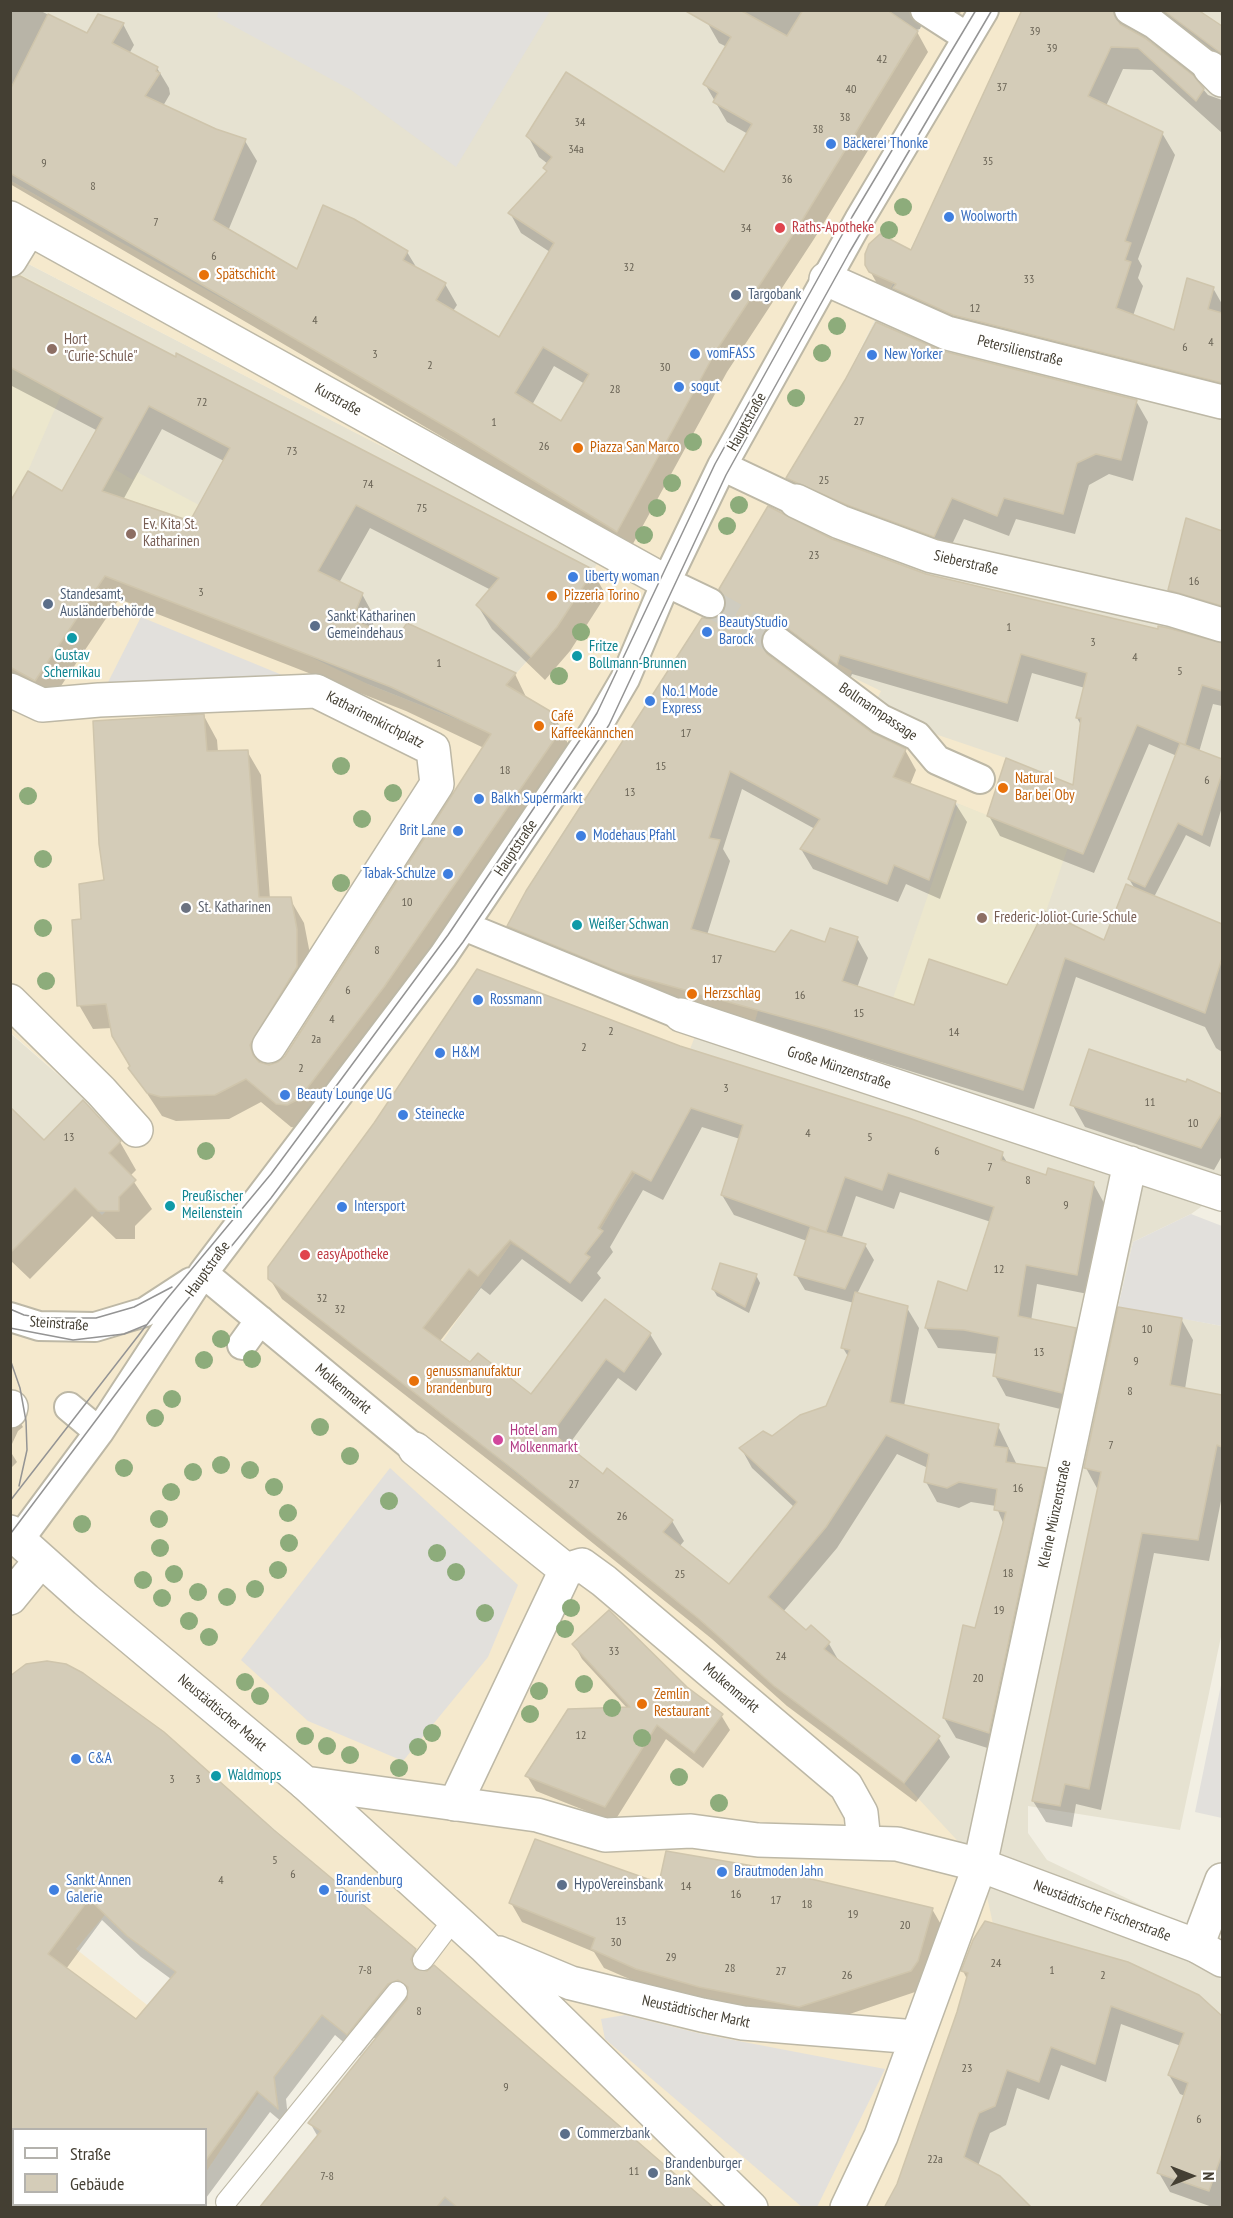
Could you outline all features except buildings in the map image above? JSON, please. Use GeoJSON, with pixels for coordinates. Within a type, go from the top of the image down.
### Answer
{"type":"FeatureCollection","features":[{"type":"Feature","properties":{"kind":"street"},"geometry":{"type":"LineString","coordinates":[[925,10],[967,37]]}},
{"type":"Feature","properties":{"kind":"street","name":"Hauptstraße"},"geometry":{"type":"LineString","coordinates":[[18,1540],[99,1432],[203,1274],[464,926],[594,732],[625,679],[666,582],[722,466],[826,279],[984,10]]}},
{"type":"Feature","properties":{"kind":"street"},"geometry":{"type":"LineString","coordinates":[[1129,10],[1154,24],[1216,74]]}},
{"type":"Feature","properties":{"kind":"street"},"geometry":{"type":"LineString","coordinates":[[10,260],[20,224]]}},
{"type":"Feature","properties":{"kind":"street","name":"Kurstraße"},"geometry":{"type":"LineString","coordinates":[[20,224],[666,582]]}},
{"type":"Feature","properties":{"kind":"street","name":"Petersilienstraße"},"geometry":{"type":"LineString","coordinates":[[826,279],[946,333],[1222,402]]}},
{"type":"Feature","properties":{"kind":"street","name":"Sieberstraße"},"geometry":{"type":"LineString","coordinates":[[722,466],[840,522],[932,556],[1173,610],[1222,625]]}},
{"type":"Feature","properties":{"kind":"street"},"geometry":{"type":"LineString","coordinates":[[666,582],[710,603]]}},
{"type":"Feature","properties":{"kind":"street","name":"Bollmannpassage"},"geometry":{"type":"LineString","coordinates":[[777,641],[881,719],[917,736],[937,760],[980,779]]}},
{"type":"Feature","properties":{"kind":"street","name":"Katharinenkirchplatz"},"geometry":{"type":"LineString","coordinates":[[11,692],[42,705],[143,698],[316,691],[433,749],[437,784],[269,1046]]}},
{"type":"Feature","properties":{"kind":"street","name":"Große Münzenstraße"},"geometry":{"type":"LineString","coordinates":[[464,926],[681,1015],[1222,1192]]}},
{"type":"Feature","properties":{"kind":"street"},"geometry":{"type":"LineString","coordinates":[[10,1001],[136,1130]]}},
{"type":"Feature","properties":{"kind":"street","name":"Kleine Münzenstraße"},"geometry":{"type":"LineString","coordinates":[[980,1865],[1130,1163]]}},
{"type":"Feature","properties":{"kind":"street","name":"Steinstraße"},"geometry":{"type":"LineString","coordinates":[[10,1317],[39,1326],[54,1327],[76,1328],[112,1323],[145,1312],[203,1274]]}},
{"type":"Feature","properties":{"kind":"street","name":"Molkenmarkt"},"geometry":{"type":"LineString","coordinates":[[203,1274],[566,1570],[582,1565],[604,1581],[846,1786],[861,1813],[864,1842]]}},
{"type":"Feature","properties":{"kind":"street"},"geometry":{"type":"LineString","coordinates":[[242,1345],[260,1320]]}},
{"type":"Feature","properties":{"kind":"street"},"geometry":{"type":"LineString","coordinates":[[69,1407],[99,1432]]}},
{"type":"Feature","properties":{"kind":"street"},"geometry":{"type":"LineString","coordinates":[[10,1598],[18,1540]]}},
{"type":"Feature","properties":{"kind":"street","name":"Neustädtischer Markt"},"geometry":{"type":"LineString","coordinates":[[18,1540],[305,1784],[484,1946],[751,2208]]}},
{"type":"Feature","properties":{"kind":"street"},"geometry":{"type":"LineString","coordinates":[[455,1804],[566,1570]]}},
{"type":"Feature","properties":{"kind":"street"},"geometry":{"type":"LineString","coordinates":[[305,1784],[537,1815],[605,1835],[691,1831],[758,1840],[897,1844],[980,1865],[881,2136],[847,2208]]}},
{"type":"Feature","properties":{"kind":"street","name":"Neustädtische Fischerstraße"},"geometry":{"type":"LineString","coordinates":[[980,1865],[1210,1953]]}},
{"type":"Feature","properties":{"kind":"street"},"geometry":{"type":"LineString","coordinates":[[1210,1953],[1222,1880]]}},
{"type":"Feature","properties":{"kind":"street","name":"Neustädtischer Markt"},"geometry":{"type":"LineString","coordinates":[[484,1946],[571,1983],[702,2015],[743,2023],[916,2037]]}},
{"type":"Feature","properties":{"kind":"lane"},"geometry":{"type":"LineString","coordinates":[[423,1960],[453,1919]]}},
{"type":"Feature","properties":{"kind":"lane"},"geometry":{"type":"LineString","coordinates":[[226,2202],[397,1992]]}},
{"type":"Feature","properties":{"kind":"shaded area"},"geometry":{"type":"Polygon","coordinates":[[[219,10],[550,11],[456,167],[351,90],[217,17],[219,10]]]}},
{"type":"Feature","properties":{"kind":"shaded area"},"geometry":{"type":"Polygon","coordinates":[[[11,11],[931,11],[760,286],[650,471],[618,530],[11,181],[11,11]]]}},
{"type":"Feature","properties":{"kind":"shaded area"},"geometry":{"type":"Polygon","coordinates":[[[931,11],[1022,11],[940,189],[845,380],[690,639],[540,867],[505,929],[582,961],[756,1009],[758,1011],[750,1038],[695,1036],[654,1146],[618,1199],[573,1277],[511,1244],[409,1388],[699,1619],[788,1697],[904,1783],[980,1865],[993,1924],[980,1929],[957,2012],[901,2176],[884,2207],[708,2207],[428,1960],[218,1781],[76,1949],[259,2093],[207,2171],[207,2128],[12,2128],[12,2206],[182,2206],[11,2207],[10,1249],[13,1251],[75,1188],[102,1215],[106,1211],[119,1211],[119,1197],[136,1180],[109,1153],[124,1137],[85,1098],[11,1033],[10,563],[35,526],[370,685],[471,725],[557,627],[600,559],[11,255],[11,181],[408,402],[618,530],[716,351],[803,219],[931,11]]]}},
{"type":"Feature","properties":{"kind":"shaded area"},"geometry":{"type":"Polygon","coordinates":[[[1022,11],[1222,11],[1222,1192],[1191,1214],[1133,1242],[1118,1306],[1222,1326],[1222,1632],[1180,1830],[1028,1806],[1028,1833],[1047,1860],[1222,1944],[1222,2207],[884,2207],[896,2187],[925,2108],[982,1926],[874,1761],[788,1697],[699,1619],[409,1388],[511,1243],[573,1276],[618,1199],[654,1146],[504,929],[540,867],[710,603],[845,380],[940,189],[1022,11]]]}},
{"type":"Feature","properties":{"kind":"shaded area"},"geometry":{"type":"Polygon","coordinates":[[[11,255],[601,559],[557,627],[471,725],[370,685],[11,563],[11,255]]]}},
{"type":"Feature","properties":{"kind":"shaded area"},"geometry":{"type":"Polygon","coordinates":[[[20,274],[111,322],[86,364],[81,361],[61,395],[28,471],[11,502],[10,289],[20,274]]]}},
{"type":"Feature","properties":{"kind":"shaded area"},"geometry":{"type":"Polygon","coordinates":[[[114,469],[133,480],[137,472],[199,505],[184,538],[101,494],[114,469]]]}},
{"type":"Feature","properties":{"kind":"shaded area"},"geometry":{"type":"Polygon","coordinates":[[[141,617],[360,707],[316,691],[99,700],[141,617]]]}},
{"type":"Feature","properties":{"kind":"shaded area"},"geometry":{"type":"Polygon","coordinates":[[[788,621],[790,638],[852,671],[850,676],[881,691],[876,701],[938,735],[1006,758],[988,816],[893,777],[906,748],[795,691],[778,660],[770,653],[788,621]]]}},
{"type":"Feature","properties":{"kind":"shaded area","name":"Frederic-Joliot-Curie-Schule"},"geometry":{"type":"Polygon","coordinates":[[[959,804],[1068,847],[989,1079],[874,1044],[893,998],[959,804]]]}},
{"type":"Feature","properties":{"kind":"shaded area"},"geometry":{"type":"Polygon","coordinates":[[[10,1033],[85,1098],[124,1138],[13,1251],[10,1033]]]}},
{"type":"Feature","properties":{"kind":"shaded area"},"geometry":{"type":"Polygon","coordinates":[[[1191,1214],[1222,1226],[1222,1326],[1118,1307],[1133,1242],[1191,1214]]]}},
{"type":"Feature","properties":{"kind":"shaded area"},"geometry":{"type":"Polygon","coordinates":[[[390,1468],[518,1585],[488,1657],[403,1761],[308,1721],[241,1660],[390,1468]]]}},
{"type":"Feature","properties":{"kind":"shaded area"},"geometry":{"type":"Polygon","coordinates":[[[1222,1680],[1222,1818],[1195,1812],[1222,1680]]]}},
{"type":"Feature","properties":{"kind":"shaded area"},"geometry":{"type":"Polygon","coordinates":[[[625,2015],[702,2034],[885,2069],[817,2207],[802,2207],[605,2039],[601,2019],[625,2015]]]}},
{"type":"Feature","properties":{"kind":"tunnel"},"geometry":{"type":"LineString","coordinates":[[710,603],[777,641]]}},
{"type":"Feature","properties":{"kind":"tram line"},"geometry":{"type":"LineString","coordinates":[[10,1501],[166,1300],[271,1174],[448,935],[582,737],[597,713],[715,464],[852,217],[976,10]]}},
{"type":"Feature","properties":{"kind":"tram line"},"geometry":{"type":"LineString","coordinates":[[11,1533],[179,1310],[271,1198],[463,942],[609,725],[726,475],[849,253],[992,10]]}},
{"type":"Feature","properties":{"kind":"tram line"},"geometry":{"type":"LineString","coordinates":[[10,1309],[24,1315],[43,1318],[96,1318],[134,1307],[172,1287]]}},
{"type":"Feature","properties":{"kind":"tram line"},"geometry":{"type":"LineString","coordinates":[[10,1328],[73,1340],[124,1334],[146,1325]]}},
{"type":"Feature","properties":{"kind":"tram line"},"geometry":{"type":"LineString","coordinates":[[10,1359],[20,1388],[26,1421],[27,1450],[19,1486]]}},
{"type":"Feature","properties":{"kind":"place","name":"Bäckerei Thonke"},"geometry":{"type":"Point","coordinates":[831,144]}},
{"type":"Feature","properties":{"kind":"place","name":"Woolworth"},"geometry":{"type":"Point","coordinates":[949,217]}},
{"type":"Feature","properties":{"kind":"place","name":"Raths-Apotheke"},"geometry":{"type":"Point","coordinates":[780,228]}},
{"type":"Feature","properties":{"kind":"place","name":"Spätschicht"},"geometry":{"type":"Point","coordinates":[204,275]}},
{"type":"Feature","properties":{"kind":"place","name":"Targobank"},"geometry":{"type":"Point","coordinates":[736,295]}},
{"type":"Feature","properties":{"kind":"place","name":"Hort \"Curie-Schule\""},"geometry":{"type":"Point","coordinates":[52,349]}},
{"type":"Feature","properties":{"kind":"place","name":"vomFASS"},"geometry":{"type":"Point","coordinates":[695,354]}},
{"type":"Feature","properties":{"kind":"place","name":"New Yorker"},"geometry":{"type":"Point","coordinates":[872,355]}},
{"type":"Feature","properties":{"kind":"place","name":"sogut"},"geometry":{"type":"Point","coordinates":[679,387]}},
{"type":"Feature","properties":{"kind":"place","name":"Piazza San Marco"},"geometry":{"type":"Point","coordinates":[578,448]}},
{"type":"Feature","properties":{"kind":"place","name":"Ev. Kita St. Katharinen"},"geometry":{"type":"Point","coordinates":[131,534]}},
{"type":"Feature","properties":{"kind":"place","name":"liberty woman"},"geometry":{"type":"Point","coordinates":[573,577]}},
{"type":"Feature","properties":{"kind":"place","name":"Pizzeria Torino"},"geometry":{"type":"Point","coordinates":[552,596]}},
{"type":"Feature","properties":{"kind":"place","name":"Standesamt, Ausländerbehörde"},"geometry":{"type":"Point","coordinates":[48,604]}},
{"type":"Feature","properties":{"kind":"place","name":"Sankt Katharinen Gemeindehaus"},"geometry":{"type":"Point","coordinates":[315,626]}},
{"type":"Feature","properties":{"kind":"place","name":"BeautyStudio Barock"},"geometry":{"type":"Point","coordinates":[707,632]}},
{"type":"Feature","properties":{"kind":"place","name":"Gustav Schernikau"},"geometry":{"type":"Point","coordinates":[72,638]}},
{"type":"Feature","properties":{"kind":"place","name":"Fritze Bollmann-Brunnen"},"geometry":{"type":"Point","coordinates":[577,656]}},
{"type":"Feature","properties":{"kind":"place","name":"No.1 Mode Express"},"geometry":{"type":"Point","coordinates":[650,701]}},
{"type":"Feature","properties":{"kind":"place","name":"Café Kaffeekännchen"},"geometry":{"type":"Point","coordinates":[539,726]}},
{"type":"Feature","properties":{"kind":"place","name":"Natural Bar bei Oby"},"geometry":{"type":"Point","coordinates":[1003,788]}},
{"type":"Feature","properties":{"kind":"place","name":"Balkh Supermarkt"},"geometry":{"type":"Point","coordinates":[479,799]}},
{"type":"Feature","properties":{"kind":"place","name":"Brit Lane"},"geometry":{"type":"Point","coordinates":[458,831]}},
{"type":"Feature","properties":{"kind":"place","name":"Modehaus Pfahl"},"geometry":{"type":"Point","coordinates":[581,836]}},
{"type":"Feature","properties":{"kind":"place","name":"Tabak-Schulze"},"geometry":{"type":"Point","coordinates":[448,874]}},
{"type":"Feature","properties":{"kind":"place","name":"St. Katharinen"},"geometry":{"type":"Point","coordinates":[186,908]}},
{"type":"Feature","properties":{"kind":"place","name":"Frederic-Joliot-Curie-Schule"},"geometry":{"type":"Point","coordinates":[982,918]}},
{"type":"Feature","properties":{"kind":"place","name":"Weißer Schwan"},"geometry":{"type":"Point","coordinates":[577,925]}},
{"type":"Feature","properties":{"kind":"place","name":"Herzschlag"},"geometry":{"type":"Point","coordinates":[692,994]}},
{"type":"Feature","properties":{"kind":"place","name":"Rossmann"},"geometry":{"type":"Point","coordinates":[478,1000]}},
{"type":"Feature","properties":{"kind":"place","name":"H&M"},"geometry":{"type":"Point","coordinates":[440,1053]}},
{"type":"Feature","properties":{"kind":"place","name":"Beauty Lounge UG"},"geometry":{"type":"Point","coordinates":[285,1095]}},
{"type":"Feature","properties":{"kind":"place","name":"Steinecke"},"geometry":{"type":"Point","coordinates":[403,1115]}},
{"type":"Feature","properties":{"kind":"place","name":"Preußischer Meilenstein"},"geometry":{"type":"Point","coordinates":[170,1206]}},
{"type":"Feature","properties":{"kind":"place","name":"Intersport"},"geometry":{"type":"Point","coordinates":[342,1207]}},
{"type":"Feature","properties":{"kind":"place","name":"easyApotheke"},"geometry":{"type":"Point","coordinates":[305,1255]}},
{"type":"Feature","properties":{"kind":"place","name":"genussmanufaktur brandenburg"},"geometry":{"type":"Point","coordinates":[414,1381]}},
{"type":"Feature","properties":{"kind":"place","name":"Hotel am Molkenmarkt"},"geometry":{"type":"Point","coordinates":[498,1440]}},
{"type":"Feature","properties":{"kind":"place","name":"Zemlin Restaurant"},"geometry":{"type":"Point","coordinates":[642,1704]}},
{"type":"Feature","properties":{"kind":"place","name":"C&A"},"geometry":{"type":"Point","coordinates":[76,1759]}},
{"type":"Feature","properties":{"kind":"place","name":"Waldmops"},"geometry":{"type":"Point","coordinates":[216,1776]}},
{"type":"Feature","properties":{"kind":"place","name":"Brautmoden Jahn"},"geometry":{"type":"Point","coordinates":[722,1872]}},
{"type":"Feature","properties":{"kind":"place","name":"HypoVereinsbank"},"geometry":{"type":"Point","coordinates":[562,1885]}},
{"type":"Feature","properties":{"kind":"place","name":"Sankt Annen Galerie"},"geometry":{"type":"Point","coordinates":[54,1890]}},
{"type":"Feature","properties":{"kind":"place","name":"Brandenburg Tourist"},"geometry":{"type":"Point","coordinates":[324,1890]}},
{"type":"Feature","properties":{"kind":"place","name":"Commerzbank"},"geometry":{"type":"Point","coordinates":[565,2134]}},
{"type":"Feature","properties":{"kind":"place","name":"Brandenburger Bank"},"geometry":{"type":"Point","coordinates":[653,2173]}}]}
